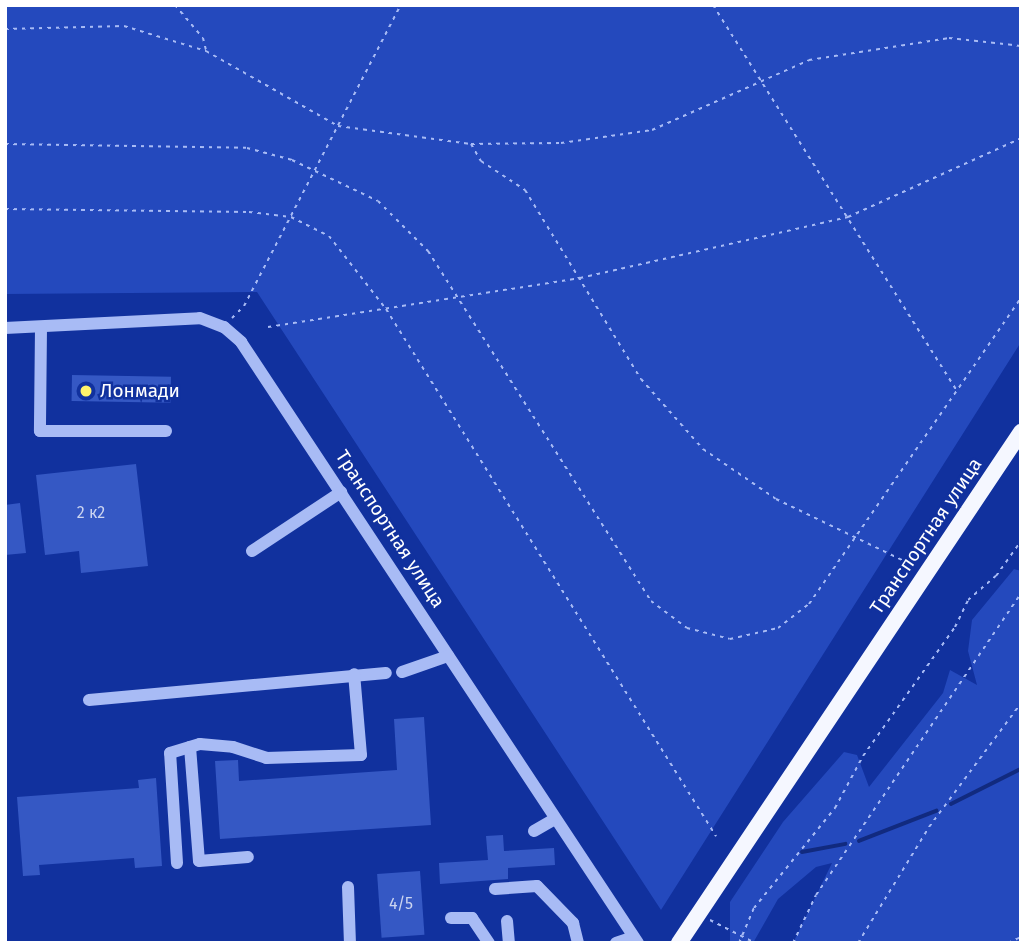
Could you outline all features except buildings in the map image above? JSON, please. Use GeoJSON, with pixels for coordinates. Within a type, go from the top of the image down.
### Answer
{"type":"FeatureCollection","features":[{"type":"Feature","properties":{"kind":"main road","name":"Транспортная улица"},"geometry":{"type":"LineString","coordinates":[[679,943],[1021,432]]}},
{"type":"Feature","properties":{"kind":"street"},"geometry":{"type":"LineString","coordinates":[[5,328],[41,328],[179,317],[224,327]]}},
{"type":"Feature","properties":{"kind":"street","name":"Транспортная улица"},"geometry":{"type":"LineString","coordinates":[[224,327],[260,367],[636,940]]}},
{"type":"Feature","properties":{"kind":"street"},"geometry":{"type":"LineString","coordinates":[[41,328],[40,431],[166,431]]}},
{"type":"Feature","properties":{"kind":"street"},"geometry":{"type":"LineString","coordinates":[[252,551],[341,492]]}},
{"type":"Feature","properties":{"kind":"street"},"geometry":{"type":"LineString","coordinates":[[402,672],[448,656]]}},
{"type":"Feature","properties":{"kind":"street"},"geometry":{"type":"LineString","coordinates":[[89,700],[386,673]]}},
{"type":"Feature","properties":{"kind":"street"},"geometry":{"type":"LineString","coordinates":[[177,863],[170,753],[190,747],[233,747],[266,758],[361,755],[354,674]]}},
{"type":"Feature","properties":{"kind":"street"},"geometry":{"type":"LineString","coordinates":[[190,747],[199,861],[248,858]]}},
{"type":"Feature","properties":{"kind":"street"},"geometry":{"type":"LineString","coordinates":[[534,831],[555,819]]}},
{"type":"Feature","properties":{"kind":"street"},"geometry":{"type":"LineString","coordinates":[[495,889],[537,886],[573,923],[578,943]]}},
{"type":"Feature","properties":{"kind":"street"},"geometry":{"type":"LineString","coordinates":[[348,887],[350,943]]}},
{"type":"Feature","properties":{"kind":"street"},"geometry":{"type":"LineString","coordinates":[[452,918],[472,918],[489,943]]}},
{"type":"Feature","properties":{"kind":"street"},"geometry":{"type":"LineString","coordinates":[[507,921],[509,943]]}},
{"type":"Feature","properties":{"kind":"street"},"geometry":{"type":"LineString","coordinates":[[617,943],[636,940]]}},
{"type":"Feature","properties":{"kind":"path"},"geometry":{"type":"LineString","coordinates":[[175,5],[203,38],[206,51]]}},
{"type":"Feature","properties":{"kind":"path"},"geometry":{"type":"LineString","coordinates":[[224,327],[244,306],[401,5]]}},
{"type":"Feature","properties":{"kind":"path"},"geometry":{"type":"LineString","coordinates":[[713,5],[764,80],[958,392]]}},
{"type":"Feature","properties":{"kind":"path"},"geometry":{"type":"LineString","coordinates":[[5,29],[124,26],[206,51],[338,126],[471,144],[561,143],[652,130],[809,60],[949,38],[1021,46]]}},
{"type":"Feature","properties":{"kind":"path"},"geometry":{"type":"LineString","coordinates":[[268,327],[386,309],[454,295],[580,278],[848,217],[1021,138]]}},
{"type":"Feature","properties":{"kind":"path"},"geometry":{"type":"LineString","coordinates":[[5,144],[247,148],[316,169],[378,201],[428,251],[651,601],[687,628],[730,639],[778,628],[809,604],[1021,298]]}},
{"type":"Feature","properties":{"kind":"path"},"geometry":{"type":"LineString","coordinates":[[471,144],[481,161],[525,190],[641,379],[702,449],[776,499],[904,561]]}},
{"type":"Feature","properties":{"kind":"path"},"geometry":{"type":"LineString","coordinates":[[5,209],[291,217],[329,236],[386,309],[716,836]]}},
{"type":"Feature","properties":{"kind":"path"},"geometry":{"type":"LineString","coordinates":[[739,943],[754,908],[835,808],[968,600],[996,576],[1021,541]]}},
{"type":"Feature","properties":{"kind":"path"},"geometry":{"type":"LineString","coordinates":[[793,943],[816,895],[1021,593]]}},
{"type":"Feature","properties":{"kind":"path"},"geometry":{"type":"LineString","coordinates":[[858,943],[929,827],[1021,703]]}},
{"type":"Feature","properties":{"kind":"path"},"geometry":{"type":"LineString","coordinates":[[699,914],[743,933],[755,943]]}},
{"type":"Feature","properties":{"kind":"path"},"geometry":{"type":"LineString","coordinates":[[1008,943],[1021,937]]}},
{"type":"Feature","properties":{"kind":"shaded area"},"geometry":{"type":"Polygon","coordinates":[[[5,5],[1021,5],[1021,342],[661,910],[257,292],[5,294],[5,5]]]}},
{"type":"Feature","properties":{"kind":"shaded area"},"geometry":{"type":"Polygon","coordinates":[[[1014,569],[1021,571],[1021,943],[793,943],[832,863],[816,867],[778,899],[753,943],[730,943],[730,902],[783,822],[844,752],[857,755],[869,787],[943,693],[950,670],[977,685],[968,651],[972,620],[1014,569]]]}},
{"type":"Feature","properties":{"kind":"waterway"},"geometry":{"type":"LineString","coordinates":[[951,804],[1021,769]]}},
{"type":"Feature","properties":{"kind":"waterway"},"geometry":{"type":"LineString","coordinates":[[859,841],[936,811]]}},
{"type":"Feature","properties":{"kind":"waterway"},"geometry":{"type":"LineString","coordinates":[[802,852],[845,844]]}},
{"type":"Feature","properties":{"kind":"place","name":"Лонмади"},"geometry":{"type":"Point","coordinates":[86,391]}}]}
